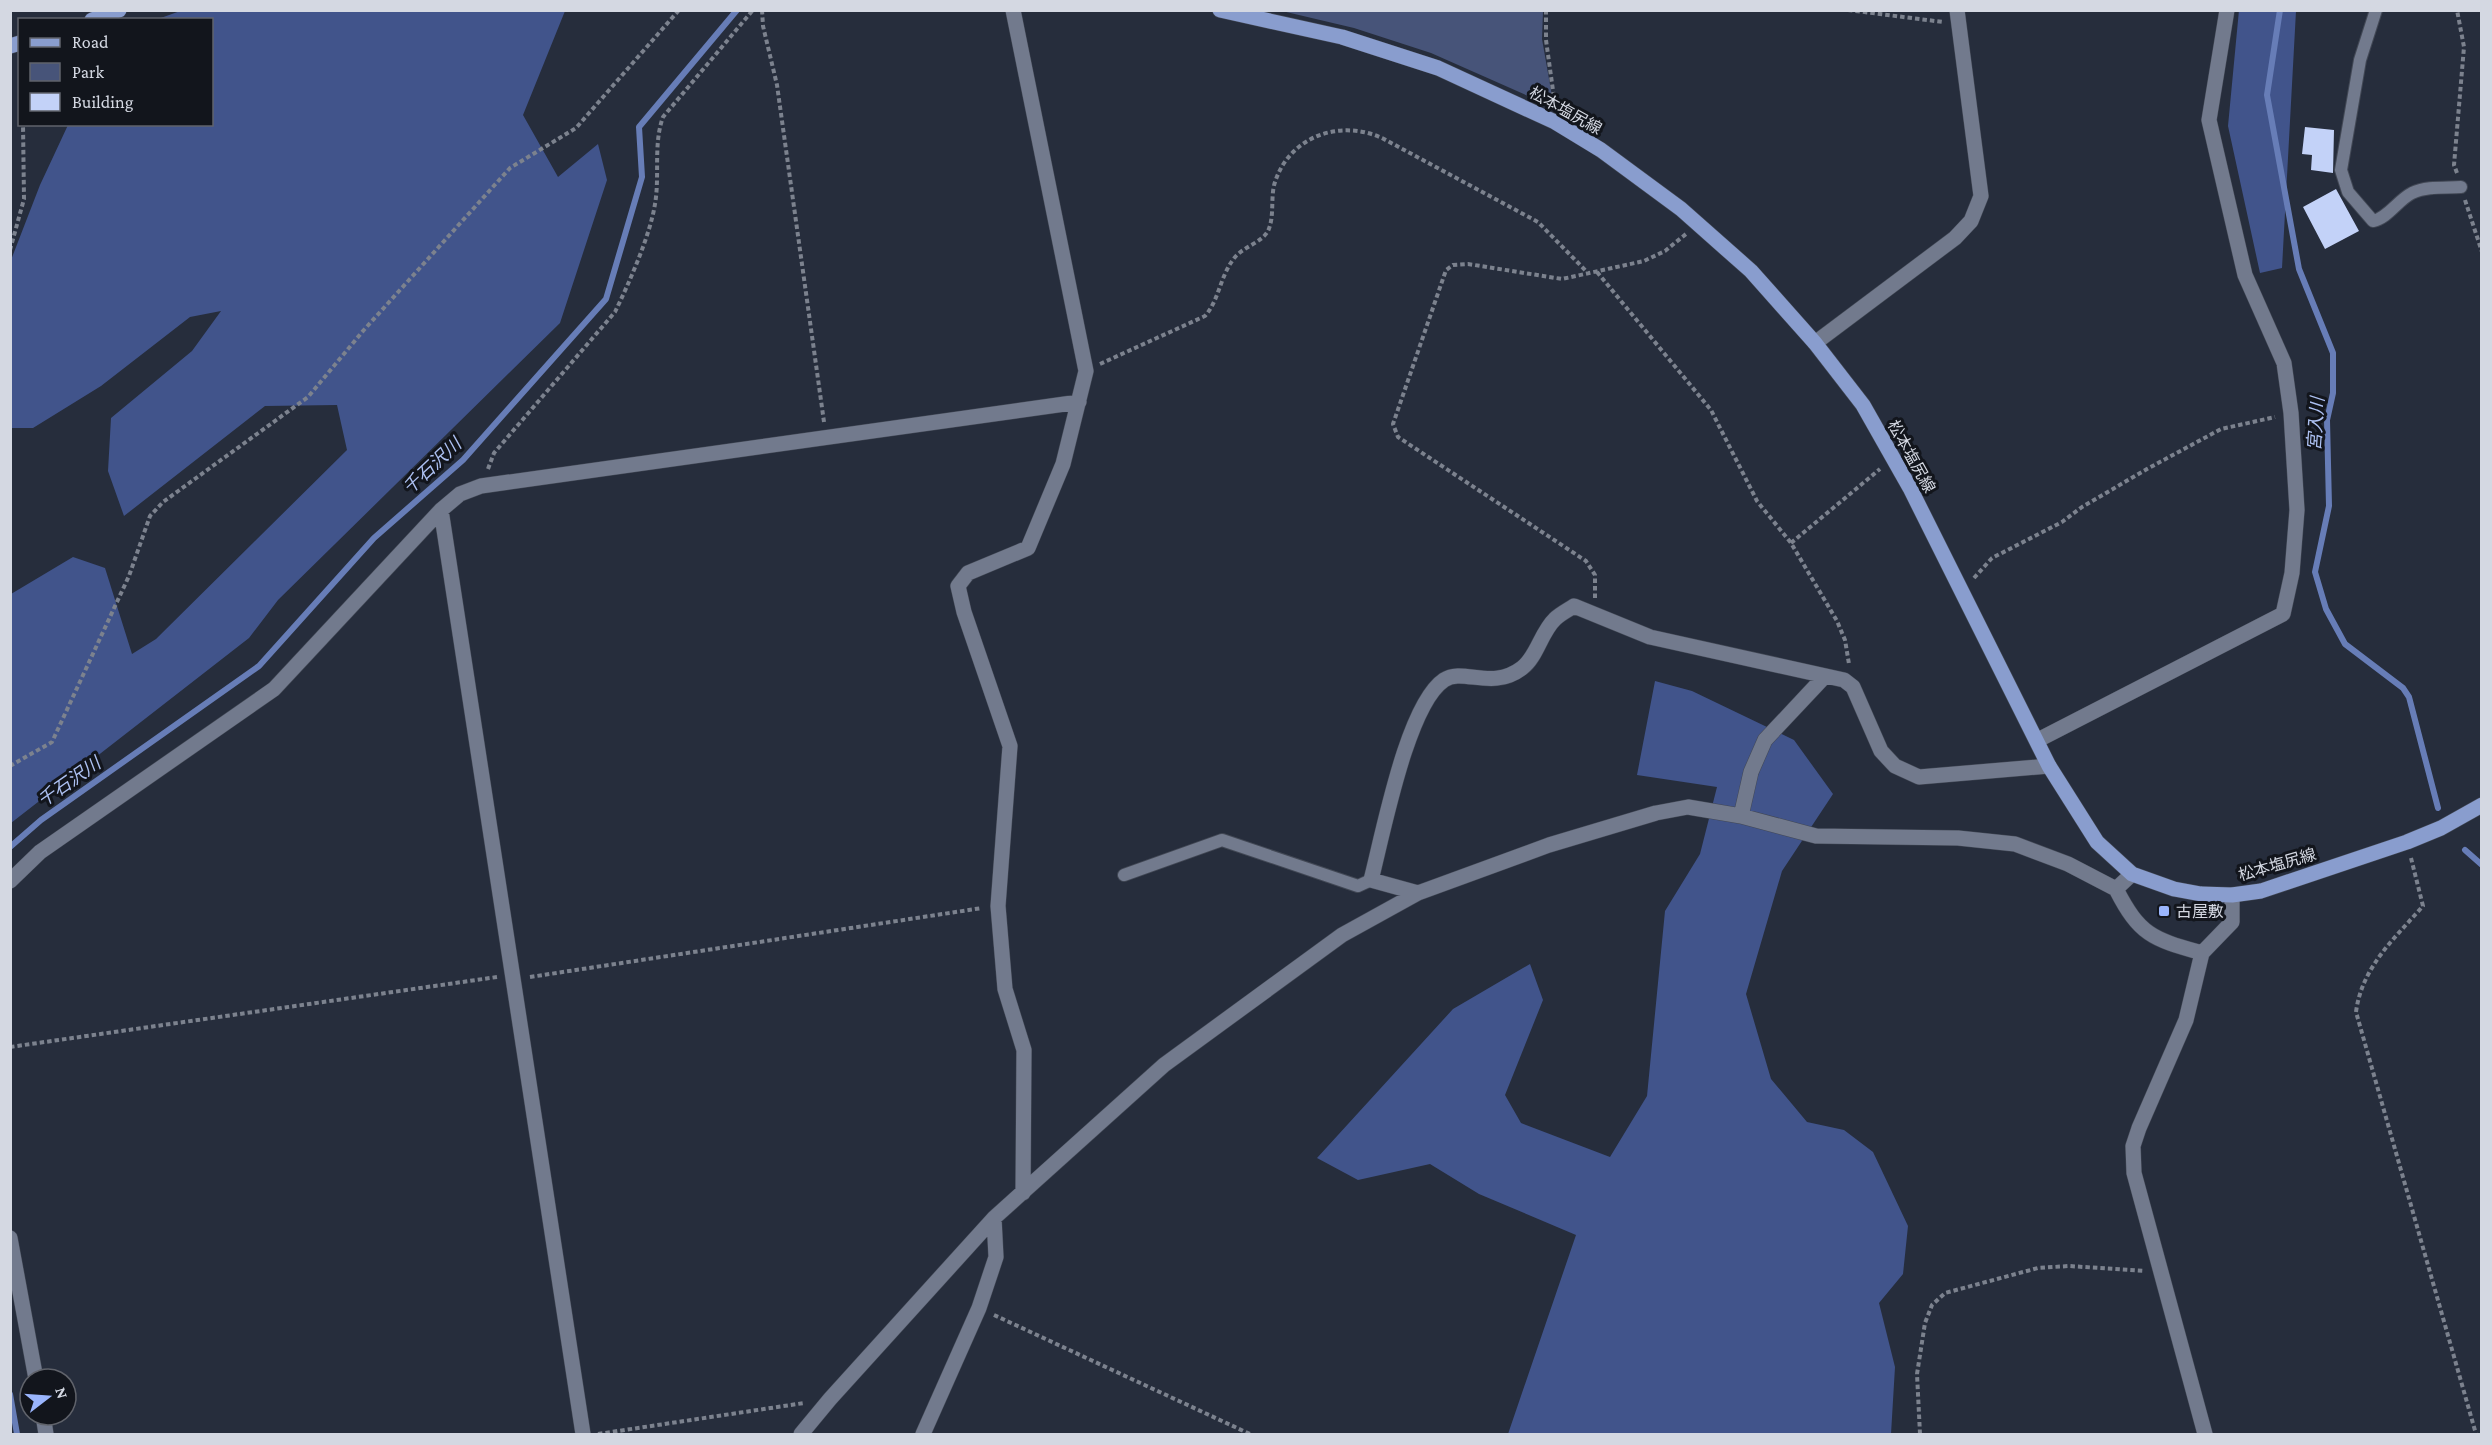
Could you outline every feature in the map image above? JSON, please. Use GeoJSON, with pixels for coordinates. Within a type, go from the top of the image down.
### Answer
{"type":"FeatureCollection","features":[{"type":"Feature","properties":{"kind":"main road"},"geometry":{"type":"LineString","coordinates":[[97,18],[119,10]]}},
{"type":"Feature","properties":{"kind":"main road","name":"松本塩尻線"},"geometry":{"type":"LineString","coordinates":[[1220,10],[1342,37],[1428,64],[1555,122],[1601,150],[1698,224],[1751,271],[1815,343],[1863,405],[1963,591],[2049,766],[2097,842],[2132,874],[2174,889],[2201,894],[2232,895],[2261,891],[2407,842],[2441,828],[2481,805]]}},
{"type":"Feature","properties":{"kind":"street"},"geometry":{"type":"LineString","coordinates":[[1013,10],[1086,371],[1064,464],[1028,548],[969,573],[958,586],[964,612],[1010,746],[998,906],[1005,990],[1024,1050],[1023,1193]]}},
{"type":"Feature","properties":{"kind":"street"},"geometry":{"type":"LineString","coordinates":[[2038,740],[2283,614],[2292,573],[2297,510],[2291,413],[2284,363],[2245,275],[2209,120],[2227,10]]}},
{"type":"Feature","properties":{"kind":"street"},"geometry":{"type":"LineString","coordinates":[[1815,343],[1955,238],[1971,221],[1981,195],[1958,17]]}},
{"type":"Feature","properties":{"kind":"street"},"geometry":{"type":"LineString","coordinates":[[10,881],[40,852],[274,689],[441,510],[460,494],[481,486],[1079,402]]}},
{"type":"Feature","properties":{"kind":"street"},"geometry":{"type":"LineString","coordinates":[[441,510],[583,1434]]}},
{"type":"Feature","properties":{"kind":"street"},"geometry":{"type":"LineString","coordinates":[[1418,893],[1371,880],[1416,718],[1437,687],[1446,679],[1460,676],[1489,680],[1511,676],[1525,667],[1554,619],[1574,606],[1650,637],[1844,680],[1853,687],[1881,751],[1895,766],[1919,777],[2049,766]]}},
{"type":"Feature","properties":{"kind":"street"},"geometry":{"type":"LineString","coordinates":[[1741,816],[1751,772],[1765,740],[1825,676]]}},
{"type":"Feature","properties":{"kind":"street"},"geometry":{"type":"LineString","coordinates":[[801,1434],[994,1218],[1164,1065],[1342,935],[1418,893],[1549,845],[1656,813],[1688,807],[1741,816],[1816,836],[1958,838],[2015,844],[2068,864],[2116,889],[2130,917],[2148,935],[2202,953]]}},
{"type":"Feature","properties":{"kind":"street"},"geometry":{"type":"LineString","coordinates":[[2116,889],[2132,874]]}},
{"type":"Feature","properties":{"kind":"street"},"geometry":{"type":"LineString","coordinates":[[2205,1434],[2134,1173],[2133,1146],[2186,1020],[2202,953],[2232,922],[2232,895]]}},
{"type":"Feature","properties":{"kind":"street"},"geometry":{"type":"LineString","coordinates":[[923,1434],[979,1308],[996,1257],[994,1218]]}},
{"type":"Feature","properties":{"kind":"street"},"geometry":{"type":"LineString","coordinates":[[10,1238],[34,1367]]}},
{"type":"Feature","properties":{"kind":"lane"},"geometry":{"type":"LineString","coordinates":[[2376,10],[2360,60],[2342,151],[2341,170],[2348,192],[2373,221],[2379,220],[2396,203],[2413,192],[2428,188],[2461,188]]}},
{"type":"Feature","properties":{"kind":"lane"},"geometry":{"type":"LineString","coordinates":[[1124,875],[1222,840],[1358,886],[1371,880]]}},
{"type":"Feature","properties":{"kind":"path"},"geometry":{"type":"LineString","coordinates":[[10,766],[52,742],[129,576],[150,516],[163,502],[308,397],[363,331],[510,168],[576,128],[679,10]]}},
{"type":"Feature","properties":{"kind":"path"},"geometry":{"type":"LineString","coordinates":[[481,486],[494,453],[615,312],[628,285],[655,207],[658,175],[657,134],[663,117],[753,10]]}},
{"type":"Feature","properties":{"kind":"path"},"geometry":{"type":"LineString","coordinates":[[762,10],[763,26],[777,85],[826,437]]}},
{"type":"Feature","properties":{"kind":"path"},"geometry":{"type":"LineString","coordinates":[[1546,10],[1546,40],[1555,94],[1555,122]]}},
{"type":"Feature","properties":{"kind":"path"},"geometry":{"type":"LineString","coordinates":[[1848,10],[1958,17]]}},
{"type":"Feature","properties":{"kind":"path"},"geometry":{"type":"LineString","coordinates":[[2457,10],[2464,47],[2454,165],[2481,252]]}},
{"type":"Feature","properties":{"kind":"path"},"geometry":{"type":"LineString","coordinates":[[10,250],[24,199],[23,126]]}},
{"type":"Feature","properties":{"kind":"path"},"geometry":{"type":"LineString","coordinates":[[1086,371],[1205,316],[1214,306],[1224,274],[1237,255],[1266,234],[1271,223],[1274,185],[1283,161],[1300,147],[1324,133],[1345,128],[1364,130],[1382,138],[1538,222],[1589,274]]}},
{"type":"Feature","properties":{"kind":"path"},"geometry":{"type":"LineString","coordinates":[[1592,613],[1597,587],[1595,575],[1586,561],[1398,437],[1393,424],[1446,270],[1454,265],[1468,264],[1562,279],[1644,261],[1665,251],[1698,224]]}},
{"type":"Feature","properties":{"kind":"path"},"geometry":{"type":"LineString","coordinates":[[1598,272],[1710,410],[1756,501],[1791,543],[1837,621],[1845,640],[1850,662],[1844,680]]}},
{"type":"Feature","properties":{"kind":"path"},"geometry":{"type":"LineString","coordinates":[[1963,591],[1992,558],[2062,522],[2082,507],[2147,469],[2221,429],[2291,413]]}},
{"type":"Feature","properties":{"kind":"path"},"geometry":{"type":"LineString","coordinates":[[1791,543],[1893,457]]}},
{"type":"Feature","properties":{"kind":"path"},"geometry":{"type":"LineString","coordinates":[[2407,842],[2423,906],[2373,963],[2359,992],[2356,1012],[2476,1434]]}},
{"type":"Feature","properties":{"kind":"path"},"geometry":{"type":"LineString","coordinates":[[10,1047],[998,906]]}},
{"type":"Feature","properties":{"kind":"path"},"geometry":{"type":"LineString","coordinates":[[1920,1434],[1917,1374],[1925,1323],[1932,1305],[1945,1293],[2038,1268],[2069,1266],[2161,1272]]}},
{"type":"Feature","properties":{"kind":"path"},"geometry":{"type":"LineString","coordinates":[[979,1308],[1250,1434]]}},
{"type":"Feature","properties":{"kind":"path"},"geometry":{"type":"LineString","coordinates":[[592,1434],[830,1399]]}},
{"type":"Feature","properties":{"kind":"green space"},"geometry":{"type":"Polygon","coordinates":[[[1282,11],[1543,11],[1542,39],[1552,96],[1544,103],[1431,53],[1354,28],[1282,11]]]}},
{"type":"Feature","properties":{"kind":"shaded area"},"geometry":{"type":"Polygon","coordinates":[[[183,10],[565,11],[523,115],[558,177],[598,144],[607,180],[560,323],[278,600],[249,638],[11,823],[11,594],[73,557],[105,568],[132,654],[156,639],[347,450],[337,405],[265,406],[124,516],[108,471],[111,418],[192,351],[221,311],[190,317],[101,386],[33,428],[11,428],[11,260],[40,185],[68,126],[213,126],[213,18],[161,18],[183,10]]]}},
{"type":"Feature","properties":{"kind":"shaded area"},"geometry":{"type":"Polygon","coordinates":[[[2239,10],[2296,11],[2282,268],[2260,273],[2228,126],[2239,10]]]}},
{"type":"Feature","properties":{"kind":"shaded area"},"geometry":{"type":"Polygon","coordinates":[[[1655,681],[1692,691],[1794,740],[1833,794],[1782,871],[1746,994],[1771,1079],[1807,1122],[1844,1130],[1873,1152],[1908,1226],[1903,1274],[1879,1303],[1895,1367],[1891,1434],[1508,1434],[1576,1235],[1479,1194],[1430,1164],[1358,1180],[1317,1158],[1453,1009],[1530,964],[1543,1000],[1505,1095],[1521,1123],[1610,1157],[1647,1096],[1665,911],[1700,854],[1717,787],[1637,775],[1655,681]]]}},
{"type":"Feature","properties":{"kind":"building"},"geometry":{"type":"Polygon","coordinates":[[[2305,127],[2334,130],[2333,173],[2311,170],[2312,155],[2302,154],[2305,127]]]}},
{"type":"Feature","properties":{"kind":"building"},"geometry":{"type":"Polygon","coordinates":[[[2336,189],[2359,231],[2325,249],[2303,207],[2336,189]]]}},
{"type":"Feature","properties":{"kind":"waterway","name":"千石沢川"},"geometry":{"type":"LineString","coordinates":[[10,847],[41,820],[259,666],[374,538],[463,460],[606,299],[642,177],[639,127],[737,10]]}},
{"type":"Feature","properties":{"kind":"waterway","name":"宮入川"},"geometry":{"type":"LineString","coordinates":[[2280,10],[2267,95],[2299,269],[2333,353],[2333,393],[2327,420],[2329,506],[2315,572],[2326,609],[2345,644],[2403,688],[2409,697],[2438,808]]}},
{"type":"Feature","properties":{"kind":"waterway","name":"宮入川"},"geometry":{"type":"LineString","coordinates":[[2465,850],[2482,865]]}},
{"type":"Feature","properties":{"kind":"waterway","name":"千石沢川"},"geometry":{"type":"LineString","coordinates":[[10,1394],[17,1434]]}},
{"type":"Feature","properties":{"kind":"place","name":"古屋敷"},"geometry":{"type":"Point","coordinates":[2164,911]}}]}
